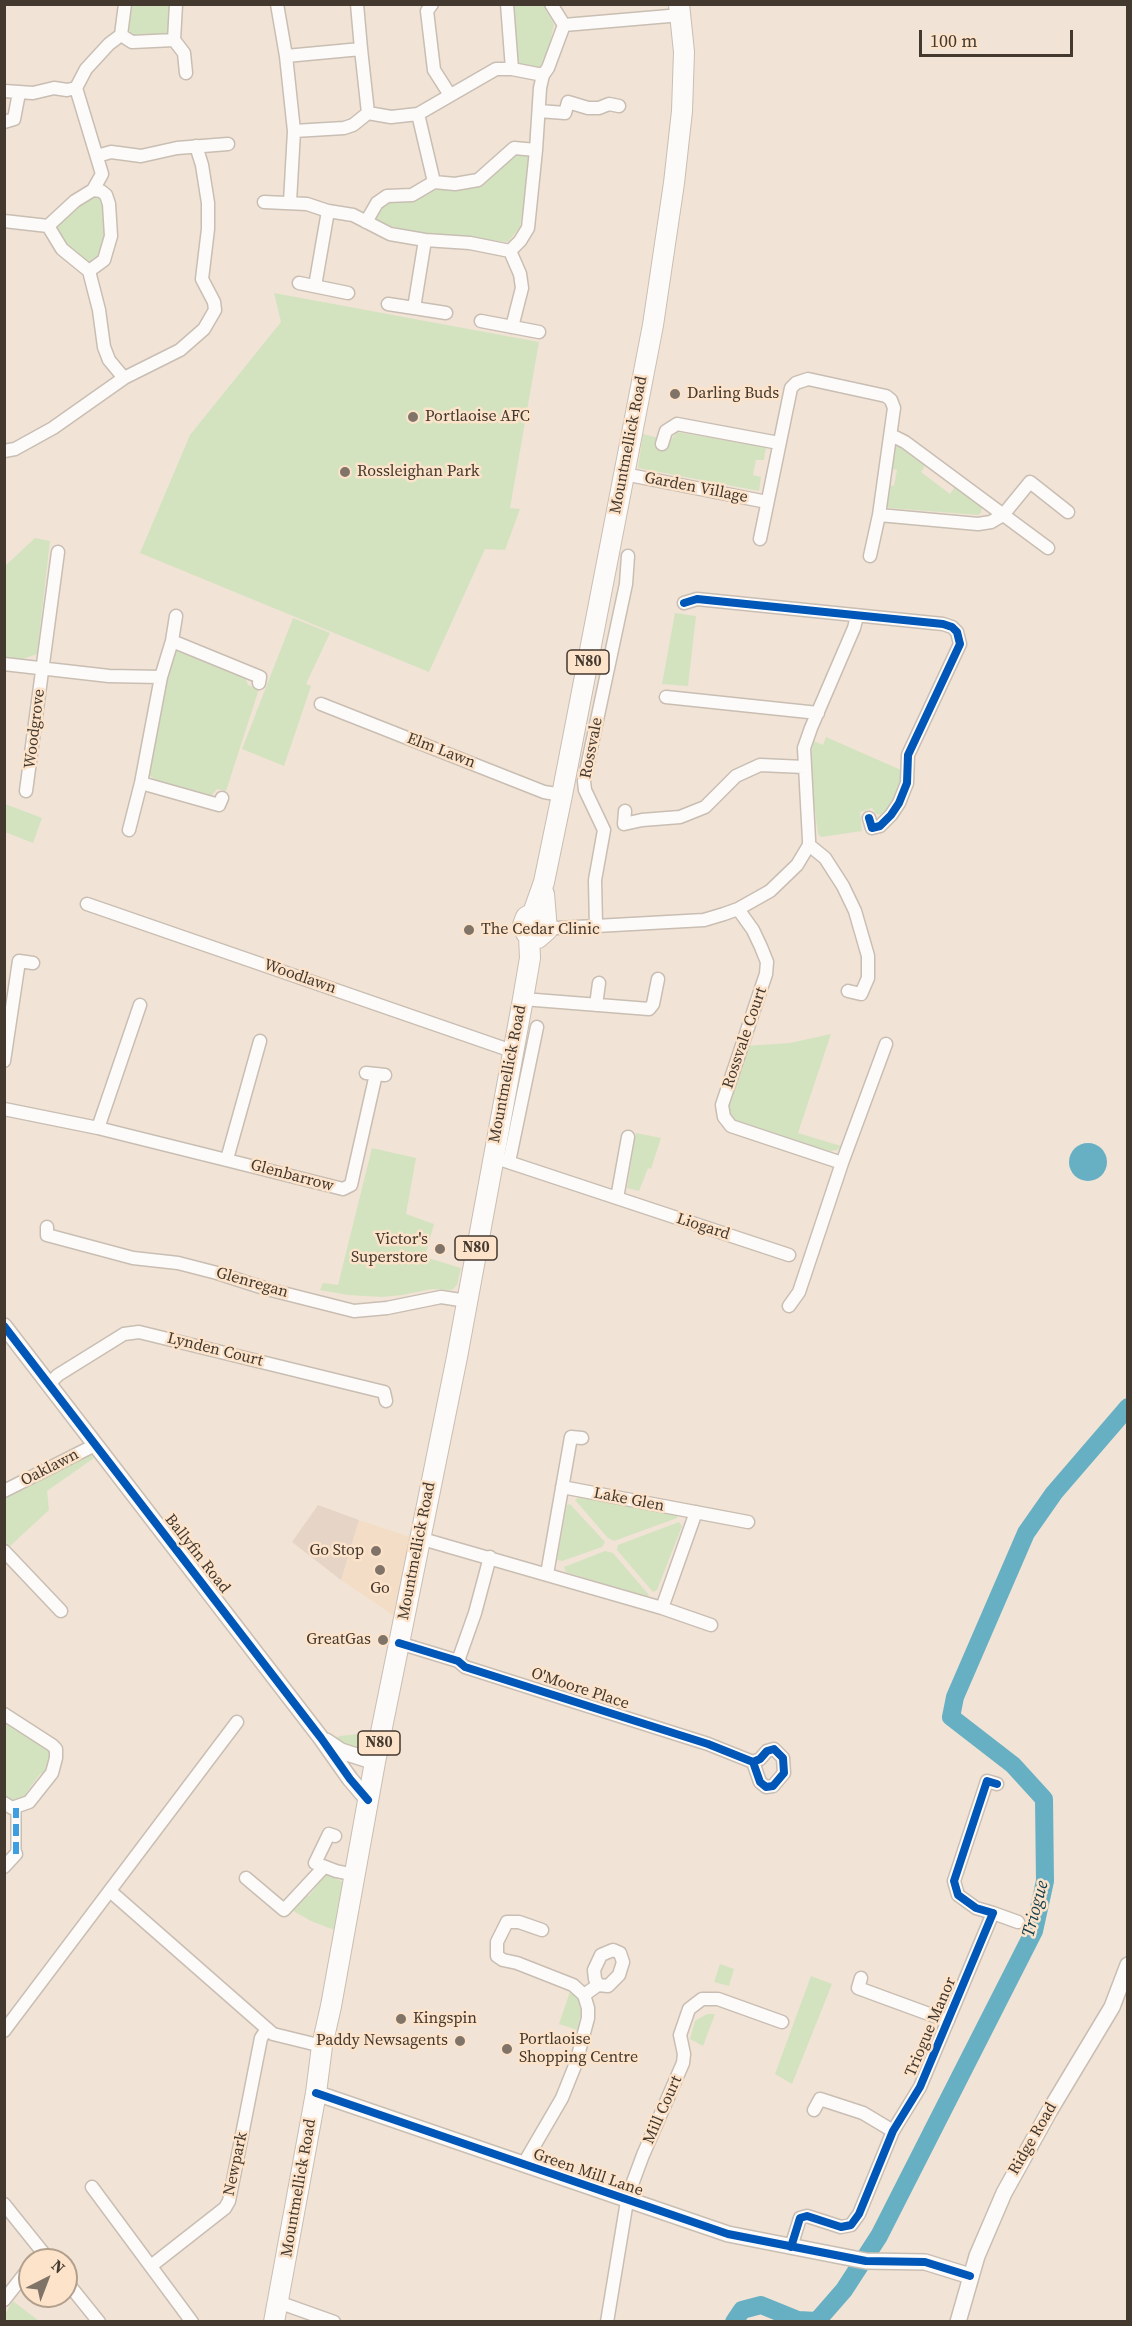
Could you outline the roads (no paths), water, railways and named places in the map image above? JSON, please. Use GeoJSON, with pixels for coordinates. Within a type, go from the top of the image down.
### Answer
{"type":"FeatureCollection","features":[{"type":"Feature","properties":{"kind":"main road","name":"Mountmellick Road"},"geometry":{"type":"LineString","coordinates":[[274,2322],[375,1762],[467,1301],[501,1159],[512,1051],[530,958],[539,926],[544,882],[653,325],[678,148],[684,52],[680,10]]}},
{"type":"Feature","properties":{"kind":"street"},"geometry":{"type":"LineString","coordinates":[[4,91],[33,93],[54,88],[67,90],[76,88],[91,63],[121,35],[125,4]]}},
{"type":"Feature","properties":{"kind":"street"},"geometry":{"type":"LineString","coordinates":[[176,4],[174,40],[184,53],[186,73]]}},
{"type":"Feature","properties":{"kind":"street"},"geometry":{"type":"LineString","coordinates":[[277,4],[286,56],[294,131],[290,202]]}},
{"type":"Feature","properties":{"kind":"street"},"geometry":{"type":"LineString","coordinates":[[357,4],[368,113]]}},
{"type":"Feature","properties":{"kind":"street"},"geometry":{"type":"LineString","coordinates":[[432,4],[427,12],[434,70],[450,94]]}},
{"type":"Feature","properties":{"kind":"street"},"geometry":{"type":"LineString","coordinates":[[507,4],[512,69]]}},
{"type":"Feature","properties":{"kind":"street"},"geometry":{"type":"LineString","coordinates":[[551,4],[564,25]]}},
{"type":"Feature","properties":{"kind":"street"},"geometry":{"type":"LineString","coordinates":[[564,25],[680,10]]}},
{"type":"Feature","properties":{"kind":"street"},"geometry":{"type":"LineString","coordinates":[[510,251],[528,228],[543,75],[548,68],[564,25]]}},
{"type":"Feature","properties":{"kind":"street"},"geometry":{"type":"LineString","coordinates":[[121,35],[132,42],[174,40]]}},
{"type":"Feature","properties":{"kind":"street"},"geometry":{"type":"LineString","coordinates":[[286,56],[361,49]]}},
{"type":"Feature","properties":{"kind":"street"},"geometry":{"type":"LineString","coordinates":[[294,131],[344,128],[353,125],[368,113],[391,117],[418,114],[496,69],[512,69],[543,75]]}},
{"type":"Feature","properties":{"kind":"street"},"geometry":{"type":"LineString","coordinates":[[4,221],[48,226],[75,201],[93,190],[102,174],[76,88]]}},
{"type":"Feature","properties":{"kind":"street"},"geometry":{"type":"LineString","coordinates":[[4,122],[14,118],[19,93]]}},
{"type":"Feature","properties":{"kind":"street"},"geometry":{"type":"LineString","coordinates":[[539,111],[565,113],[568,102],[588,108],[599,108],[609,104],[619,106]]}},
{"type":"Feature","properties":{"kind":"street"},"geometry":{"type":"LineString","coordinates":[[418,114],[435,182]]}},
{"type":"Feature","properties":{"kind":"street"},"geometry":{"type":"LineString","coordinates":[[97,156],[111,152],[141,156],[196,146],[228,144]]}},
{"type":"Feature","properties":{"kind":"street"},"geometry":{"type":"LineString","coordinates":[[4,451],[15,449],[52,428],[124,378],[180,350],[204,329],[214,310],[214,302],[202,279],[208,229],[208,203],[202,165],[196,146]]}},
{"type":"Feature","properties":{"kind":"street"},"geometry":{"type":"LineString","coordinates":[[366,222],[377,202],[387,196],[412,195],[435,182],[455,184],[478,180],[514,148],[536,150]]}},
{"type":"Feature","properties":{"kind":"street"},"geometry":{"type":"LineString","coordinates":[[89,272],[104,260],[111,236],[109,204],[106,195],[101,191],[93,190]]}},
{"type":"Feature","properties":{"kind":"street"},"geometry":{"type":"LineString","coordinates":[[264,202],[308,204],[328,211],[353,215],[390,234],[425,240],[470,243],[510,251]]}},
{"type":"Feature","properties":{"kind":"street"},"geometry":{"type":"LineString","coordinates":[[315,286],[328,211]]}},
{"type":"Feature","properties":{"kind":"street"},"geometry":{"type":"LineString","coordinates":[[48,226],[62,249],[89,272],[99,310],[104,348],[109,360],[124,378]]}},
{"type":"Feature","properties":{"kind":"street"},"geometry":{"type":"LineString","coordinates":[[414,308],[425,240]]}},
{"type":"Feature","properties":{"kind":"street"},"geometry":{"type":"LineString","coordinates":[[510,251],[520,274],[522,288],[512,327]]}},
{"type":"Feature","properties":{"kind":"street"},"geometry":{"type":"LineString","coordinates":[[298,283],[348,293]]}},
{"type":"Feature","properties":{"kind":"street"},"geometry":{"type":"LineString","coordinates":[[388,304],[446,313]]}},
{"type":"Feature","properties":{"kind":"street"},"geometry":{"type":"LineString","coordinates":[[481,321],[539,332]]}},
{"type":"Feature","properties":{"kind":"street","name":"Garden Village"},"geometry":{"type":"LineString","coordinates":[[760,539],[791,388],[796,383],[808,379],[886,396],[891,400],[894,408],[879,515],[870,556]]}},
{"type":"Feature","properties":{"kind":"street"},"geometry":{"type":"LineString","coordinates":[[662,444],[666,430],[677,424],[779,443]]}},
{"type":"Feature","properties":{"kind":"street"},"geometry":{"type":"LineString","coordinates":[[891,435],[904,442],[1048,548]]}},
{"type":"Feature","properties":{"kind":"street","name":"Garden Village"},"geometry":{"type":"LineString","coordinates":[[624,474],[767,502]]}},
{"type":"Feature","properties":{"kind":"street"},"geometry":{"type":"LineString","coordinates":[[879,515],[978,524],[991,522],[1003,514],[1030,482],[1068,512]]}},
{"type":"Feature","properties":{"kind":"street","name":"Woodgrove"},"geometry":{"type":"LineString","coordinates":[[26,790],[58,552]]}},
{"type":"Feature","properties":{"kind":"street","name":"Rossvale"},"geometry":{"type":"LineString","coordinates":[[596,926],[595,880],[604,830],[585,790],[584,781],[626,584],[628,556]]}},
{"type":"Feature","properties":{"kind":"street"},"geometry":{"type":"LineString","coordinates":[[684,603],[697,599],[943,624],[952,627],[960,638],[960,644],[908,754],[907,783],[899,802],[880,826],[872,828],[869,819]]}},
{"type":"Feature","properties":{"kind":"street"},"geometry":{"type":"LineString","coordinates":[[129,830],[176,616]]}},
{"type":"Feature","properties":{"kind":"street"},"geometry":{"type":"LineString","coordinates":[[539,926],[556,928],[704,920],[738,909],[770,891],[797,865],[809,845],[804,748],[810,728],[854,628],[857,616]]}},
{"type":"Feature","properties":{"kind":"street"},"geometry":{"type":"LineString","coordinates":[[172,641],[260,677],[259,683]]}},
{"type":"Feature","properties":{"kind":"street","name":"Woodgrove"},"geometry":{"type":"LineString","coordinates":[[4,664],[109,676],[161,677]]}},
{"type":"Feature","properties":{"kind":"street"},"geometry":{"type":"LineString","coordinates":[[666,698],[818,713]]}},
{"type":"Feature","properties":{"kind":"street","name":"Elm Lawn"},"geometry":{"type":"LineString","coordinates":[[321,704],[544,792],[562,795]]}},
{"type":"Feature","properties":{"kind":"street"},"geometry":{"type":"LineString","coordinates":[[625,811],[624,824],[680,817],[705,807],[736,776],[760,765],[804,767]]}},
{"type":"Feature","properties":{"kind":"street"},"geometry":{"type":"LineString","coordinates":[[141,783],[219,805],[222,798]]}},
{"type":"Feature","properties":{"kind":"street"},"geometry":{"type":"LineString","coordinates":[[809,845],[825,858],[843,886],[855,911],[868,956],[868,978],[861,993],[848,991]]}},
{"type":"Feature","properties":{"kind":"street","name":"Woodlawn"},"geometry":{"type":"LineString","coordinates":[[87,904],[512,1051]]}},
{"type":"Feature","properties":{"kind":"street","name":"Rossvale Court"},"geometry":{"type":"LineString","coordinates":[[738,909],[753,930],[767,962],[766,974],[722,1105],[724,1117],[731,1126],[842,1163]]}},
{"type":"Feature","properties":{"kind":"street"},"geometry":{"type":"LineString","coordinates":[[4,1061],[19,961],[33,963]]}},
{"type":"Feature","properties":{"kind":"street"},"geometry":{"type":"LineString","coordinates":[[523,999],[649,1010],[653,1004],[658,979]]}},
{"type":"Feature","properties":{"kind":"street"},"geometry":{"type":"LineString","coordinates":[[596,1005],[599,983]]}},
{"type":"Feature","properties":{"kind":"street"},"geometry":{"type":"LineString","coordinates":[[98,1128],[141,1005]]}},
{"type":"Feature","properties":{"kind":"street"},"geometry":{"type":"LineString","coordinates":[[501,1159],[537,1027]]}},
{"type":"Feature","properties":{"kind":"street","name":"Glenbarrow"},"geometry":{"type":"LineString","coordinates":[[227,1159],[262,1041]]}},
{"type":"Feature","properties":{"kind":"street"},"geometry":{"type":"LineString","coordinates":[[789,1306],[799,1292],[842,1163],[886,1044]]}},
{"type":"Feature","properties":{"kind":"street","name":"Glenbarrow"},"geometry":{"type":"LineString","coordinates":[[4,1109],[98,1128],[343,1189],[351,1185],[375,1074]]}},
{"type":"Feature","properties":{"kind":"street"},"geometry":{"type":"LineString","coordinates":[[617,1198],[628,1137]]}},
{"type":"Feature","properties":{"kind":"street","name":"Liogard"},"geometry":{"type":"LineString","coordinates":[[501,1159],[789,1255]]}},
{"type":"Feature","properties":{"kind":"street","name":"Glenregan"},"geometry":{"type":"LineString","coordinates":[[47,1227],[47,1235],[132,1258],[178,1263],[354,1311],[387,1308],[441,1297],[467,1301]]}},
{"type":"Feature","properties":{"kind":"street","name":"Ballyfin Road"},"geometry":{"type":"LineString","coordinates":[[4,1326],[368,1800]]}},
{"type":"Feature","properties":{"kind":"street","name":"Lynden Court"},"geometry":{"type":"LineString","coordinates":[[49,1384],[58,1375],[124,1334],[139,1332],[384,1392],[386,1401]]}},
{"type":"Feature","properties":{"kind":"street"},"geometry":{"type":"LineString","coordinates":[[547,1574],[572,1437],[582,1438]]}},
{"type":"Feature","properties":{"kind":"street","name":"Oaklawn"},"geometry":{"type":"LineString","coordinates":[[4,1491],[95,1445]]}},
{"type":"Feature","properties":{"kind":"street","name":"Lake Glen"},"geometry":{"type":"LineString","coordinates":[[562,1487],[748,1522]]}},
{"type":"Feature","properties":{"kind":"street"},"geometry":{"type":"LineString","coordinates":[[662,1608],[696,1512]]}},
{"type":"Feature","properties":{"kind":"street"},"geometry":{"type":"LineString","coordinates":[[419,1538],[662,1608],[711,1625]]}},
{"type":"Feature","properties":{"kind":"street"},"geometry":{"type":"LineString","coordinates":[[4,1551],[62,1610]]}},
{"type":"Feature","properties":{"kind":"street"},"geometry":{"type":"LineString","coordinates":[[458,1661],[475,1613],[490,1557]]}},
{"type":"Feature","properties":{"kind":"street","name":"O'Moore Place"},"geometry":{"type":"LineString","coordinates":[[399,1643],[458,1661],[465,1667],[685,1737],[753,1762]]}},
{"type":"Feature","properties":{"kind":"street"},"geometry":{"type":"LineString","coordinates":[[4,1714],[56,1749],[52,1773],[30,1802],[10,1805],[16,1854],[4,1867]]}},
{"type":"Feature","properties":{"kind":"street"},"geometry":{"type":"LineString","coordinates":[[4,2031],[237,1722]]}},
{"type":"Feature","properties":{"kind":"street","name":"Ballyfin Road"},"geometry":{"type":"LineString","coordinates":[[321,1738],[340,1751],[375,1762]]}},
{"type":"Feature","properties":{"kind":"street"},"geometry":{"type":"LineString","coordinates":[[997,1784],[987,1781],[954,1881],[958,1895],[976,1908],[1018,1922]]}},
{"type":"Feature","properties":{"kind":"street"},"geometry":{"type":"LineString","coordinates":[[335,1836],[329,1834],[315,1863],[355,1875]]}},
{"type":"Feature","properties":{"kind":"street"},"geometry":{"type":"LineString","coordinates":[[246,1878],[284,1911],[324,1867]]}},
{"type":"Feature","properties":{"kind":"street"},"geometry":{"type":"LineString","coordinates":[[110,1892],[273,2034],[322,2046]]}},
{"type":"Feature","properties":{"kind":"street","name":"Triogue Manor"},"geometry":{"type":"LineString","coordinates":[[791,2247],[796,2224],[800,2218],[807,2216],[841,2227],[851,2224],[860,2214],[893,2131],[920,2087],[993,1913]]}},
{"type":"Feature","properties":{"kind":"street"},"geometry":{"type":"LineString","coordinates":[[523,2165],[554,2114],[576,2063],[588,2018],[584,1995],[568,1982],[496,1956],[497,1942],[507,1922],[519,1922],[542,1930]]}},
{"type":"Feature","properties":{"kind":"street","name":"Ridge Road"},"geometry":{"type":"LineString","coordinates":[[958,2322],[970,2276],[988,2227],[1012,2176],[1121,2002],[1128,1965]]}},
{"type":"Feature","properties":{"kind":"street","name":"Triogue Manor"},"geometry":{"type":"LineString","coordinates":[[861,1978],[858,1988],[948,2021]]}},
{"type":"Feature","properties":{"kind":"street"},"geometry":{"type":"LineString","coordinates":[[584,1995],[598,1985]]}},
{"type":"Feature","properties":{"kind":"street","name":"Mill Court"},"geometry":{"type":"LineString","coordinates":[[607,2322],[630,2190],[683,2063],[684,2054],[680,2044],[680,2035],[689,2009],[702,1999],[718,1999],[782,2022]]}},
{"type":"Feature","properties":{"kind":"street","name":"Newpark"},"geometry":{"type":"LineString","coordinates":[[151,2266],[225,2208],[229,2201],[261,2038],[267,2029]]}},
{"type":"Feature","properties":{"kind":"street","name":"Green Mill Lane"},"geometry":{"type":"LineString","coordinates":[[316,2093],[628,2202],[728,2234],[875,2262],[925,2262],[970,2276]]}},
{"type":"Feature","properties":{"kind":"street"},"geometry":{"type":"LineString","coordinates":[[814,2110],[820,2099],[863,2113],[893,2131]]}},
{"type":"Feature","properties":{"kind":"street"},"geometry":{"type":"LineString","coordinates":[[92,2187],[192,2322]]}},
{"type":"Feature","properties":{"kind":"street"},"geometry":{"type":"LineString","coordinates":[[4,2204],[36,2248]]}},
{"type":"Feature","properties":{"kind":"street"},"geometry":{"type":"LineString","coordinates":[[4,2300],[18,2282]]}},
{"type":"Feature","properties":{"kind":"street"},"geometry":{"type":"LineString","coordinates":[[78,2296],[99,2322]]}},
{"type":"Feature","properties":{"kind":"street"},"geometry":{"type":"LineString","coordinates":[[278,2302],[334,2322]]}},
{"type":"Feature","properties":{"kind":"water"},"geometry":{"type":"Polygon","coordinates":[[[1088,1143],[1102,1148],[1107,1162],[1102,1176],[1088,1181],[1074,1176],[1069,1162],[1074,1148],[1088,1143]]]}},
{"type":"Feature","properties":{"kind":"waterway","name":"Triogue"},"geometry":{"type":"LineString","coordinates":[[734,2322],[742,2310],[761,2305],[798,2320],[817,2321],[844,2290],[879,2236],[1034,1931],[1045,1881],[1044,1799],[1013,1765],[951,1717],[955,1697],[1026,1533],[1054,1493],[1128,1407]]}},
{"type":"Feature","properties":{"kind":"place","name":"Darling Buds"},"geometry":{"type":"Point","coordinates":[675,394]}},
{"type":"Feature","properties":{"kind":"place","name":"Portlaoise AFC"},"geometry":{"type":"Point","coordinates":[413,417]}},
{"type":"Feature","properties":{"kind":"place","name":"Rossleighan Park"},"geometry":{"type":"Point","coordinates":[345,472]}},
{"type":"Feature","properties":{"kind":"place","name":"The Cedar Clinic"},"geometry":{"type":"Point","coordinates":[469,930]}},
{"type":"Feature","properties":{"kind":"place","name":"Victor's Superstore"},"geometry":{"type":"Point","coordinates":[440,1249]}},
{"type":"Feature","properties":{"kind":"place","name":"Go Stop"},"geometry":{"type":"Point","coordinates":[376,1551]}},
{"type":"Feature","properties":{"kind":"place","name":"Go"},"geometry":{"type":"Point","coordinates":[380,1570]}},
{"type":"Feature","properties":{"kind":"place","name":"GreatGas"},"geometry":{"type":"Point","coordinates":[383,1640]}},
{"type":"Feature","properties":{"kind":"place","name":"Kingspin"},"geometry":{"type":"Point","coordinates":[401,2019]}},
{"type":"Feature","properties":{"kind":"place","name":"Paddy Newsagents"},"geometry":{"type":"Point","coordinates":[460,2041]}},
{"type":"Feature","properties":{"kind":"place","name":"Portlaoise Shopping Centre"},"geometry":{"type":"Point","coordinates":[507,2049]}}]}
